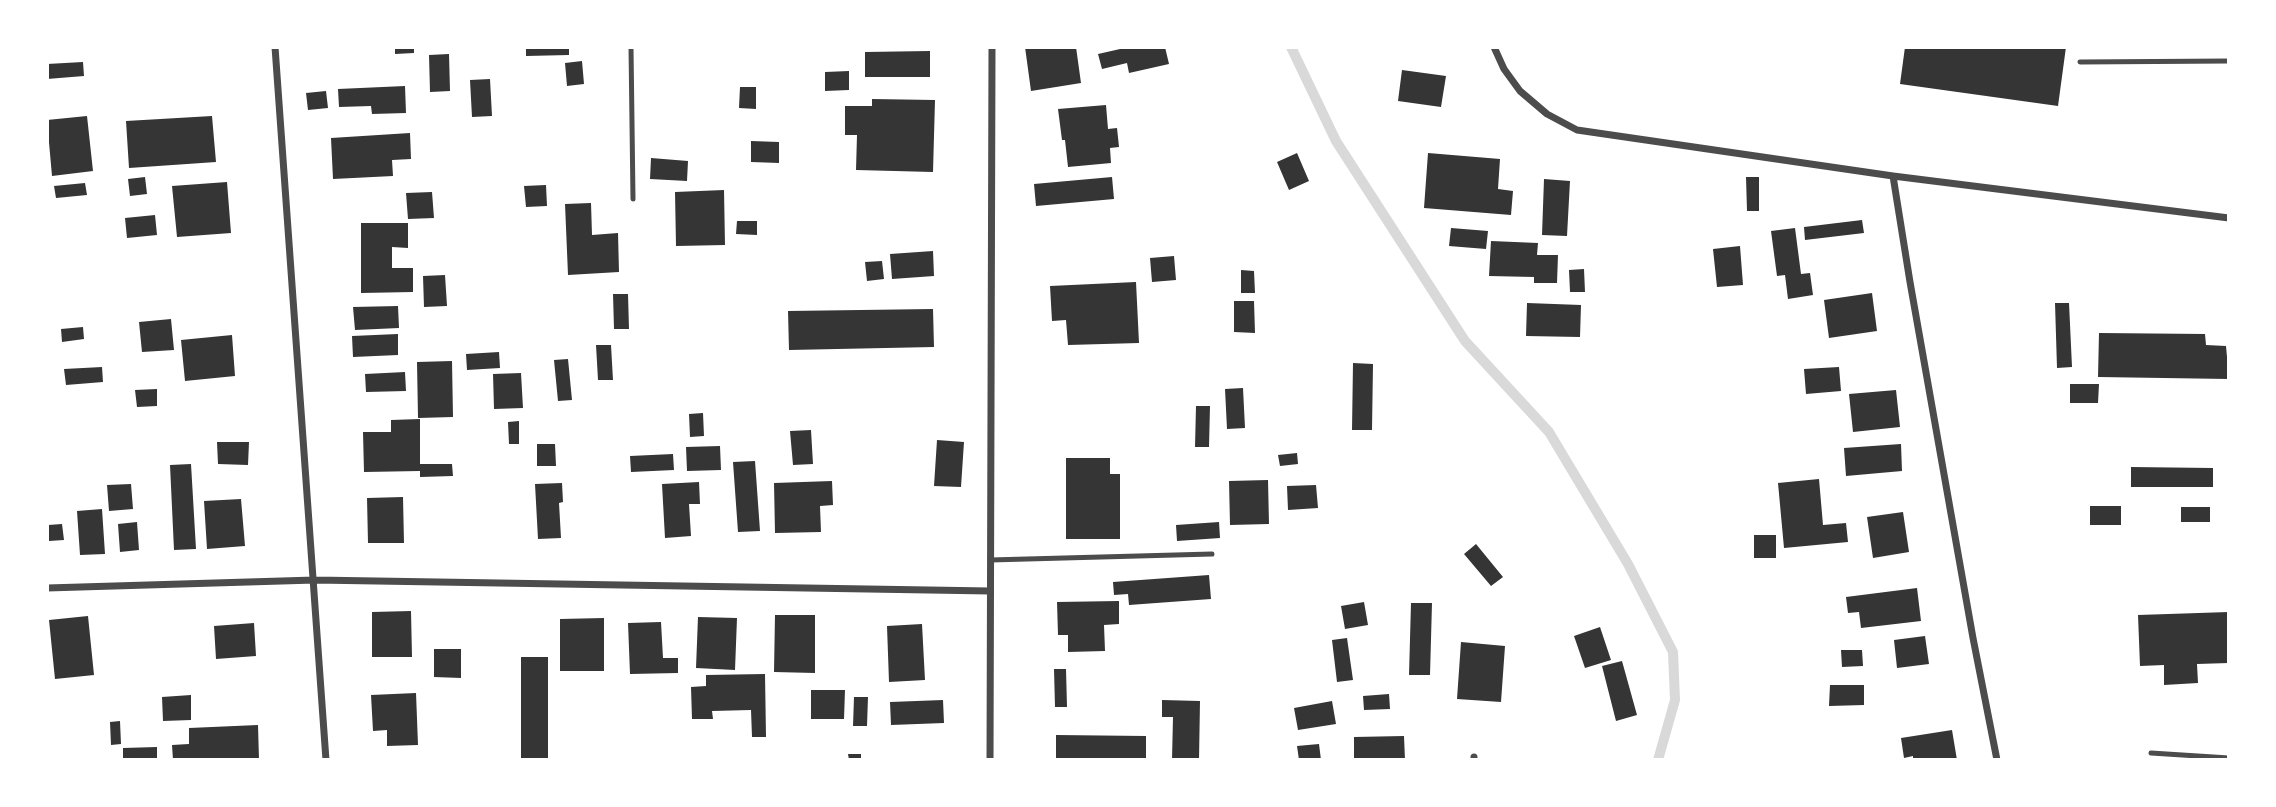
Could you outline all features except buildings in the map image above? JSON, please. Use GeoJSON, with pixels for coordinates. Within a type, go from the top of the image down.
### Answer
{"type":"FeatureCollection","features":[{"type":"Feature","properties":{"kind":"street"},"geometry":{"type":"LineString","coordinates":[[275,47],[326,760]]}},
{"type":"Feature","properties":{"kind":"street"},"geometry":{"type":"LineString","coordinates":[[990,760],[992,47]]}},
{"type":"Feature","properties":{"kind":"street"},"geometry":{"type":"LineString","coordinates":[[1494,47],[1504,69],[1520,91],[1547,114],[1577,130],[1893,176],[2229,218]]}},
{"type":"Feature","properties":{"kind":"street"},"geometry":{"type":"LineString","coordinates":[[1893,176],[1963,583],[1997,760]]}},
{"type":"Feature","properties":{"kind":"street"},"geometry":{"type":"LineString","coordinates":[[47,589],[314,580],[990,591]]}},
{"type":"Feature","properties":{"kind":"lane"},"geometry":{"type":"LineString","coordinates":[[631,47],[633,199]]}},
{"type":"Feature","properties":{"kind":"lane"},"geometry":{"type":"LineString","coordinates":[[2080,62],[2229,61]]}},
{"type":"Feature","properties":{"kind":"lane"},"geometry":{"type":"LineString","coordinates":[[990,561],[1212,554]]}},
{"type":"Feature","properties":{"kind":"lane"},"geometry":{"type":"LineString","coordinates":[[2151,753],[2229,758]]}},
{"type":"Feature","properties":{"kind":"waterway"},"geometry":{"type":"LineString","coordinates":[[1291,47],[1336,141],[1465,341],[1549,432],[1628,564],[1673,652],[1675,700],[1658,760]]}}]}
